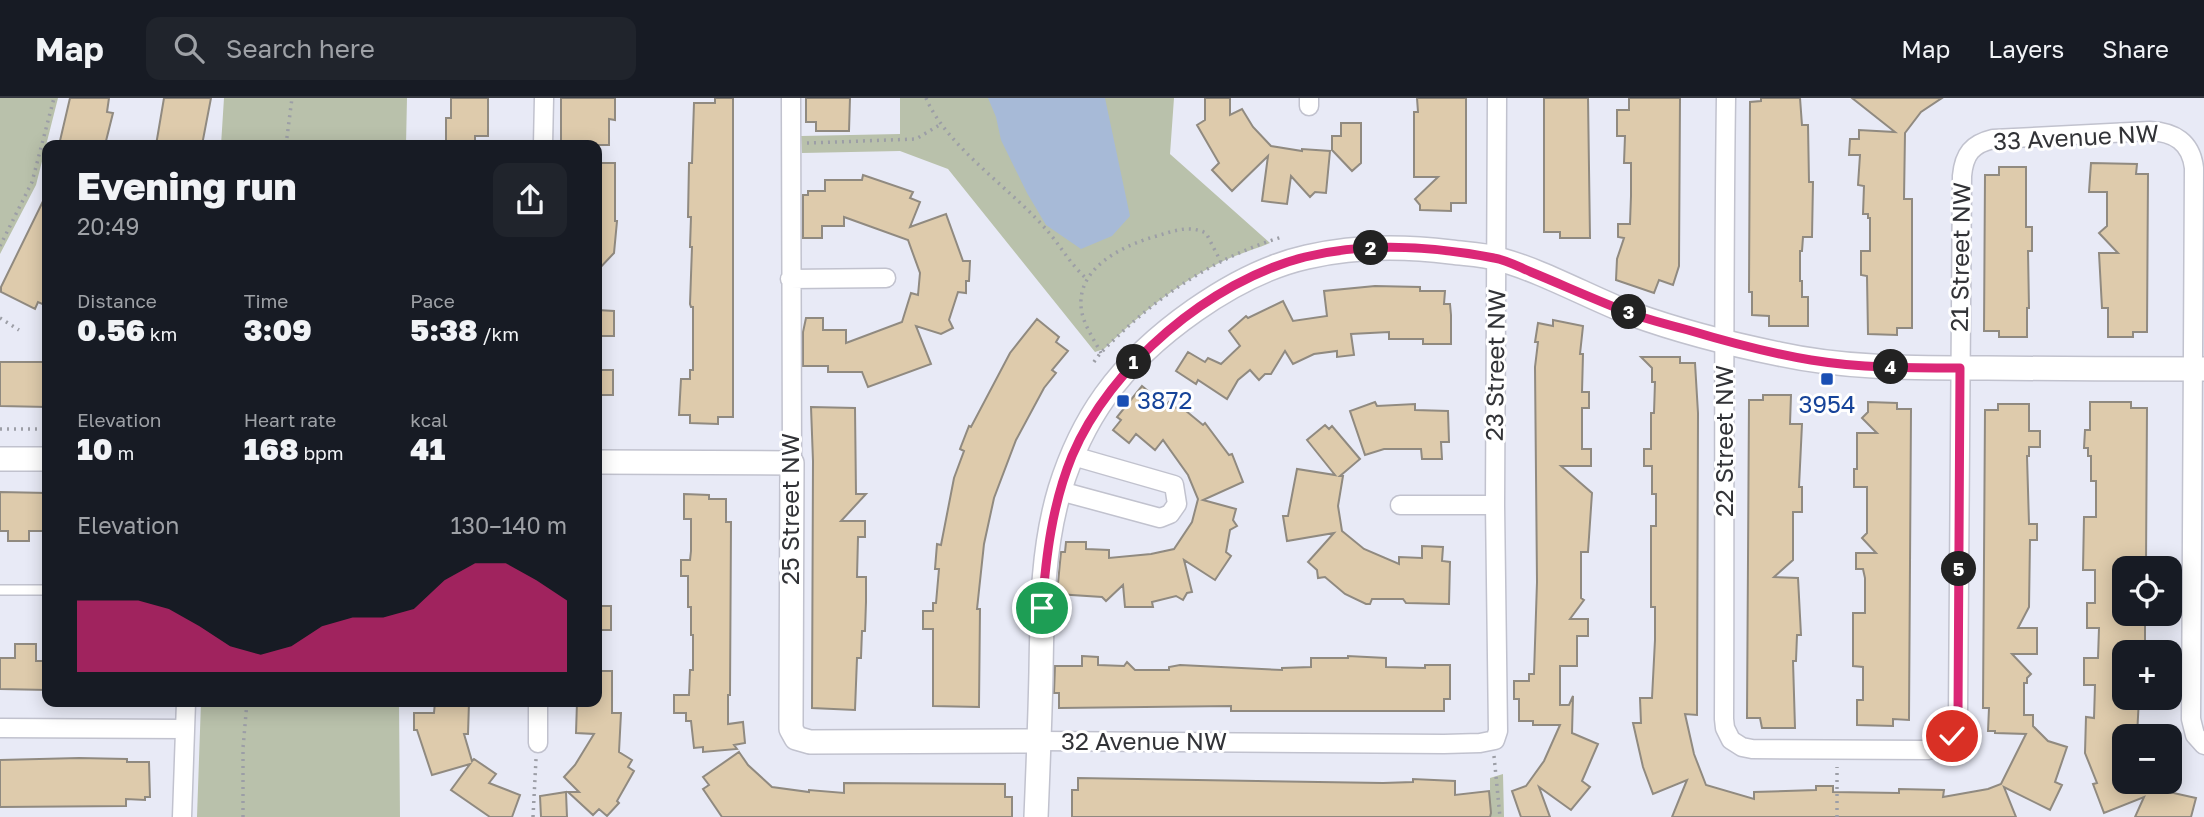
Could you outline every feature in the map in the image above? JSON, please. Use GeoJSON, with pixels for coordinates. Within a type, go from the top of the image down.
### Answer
{"type":"FeatureCollection","features":[{"type":"Feature","properties":{"kind":"street"},"geometry":{"type":"LineString","coordinates":[[543,140],[544,98]]}},
{"type":"Feature","properties":{"kind":"street","name":"25 Street NW"},"geometry":{"type":"LineString","coordinates":[[791,98],[791,729],[796,738]]}},
{"type":"Feature","properties":{"kind":"street","name":"23 Street NW"},"geometry":{"type":"LineString","coordinates":[[1493,741],[1498,731],[1495,505],[1497,98]]}},
{"type":"Feature","properties":{"kind":"street","name":"22 Street NW"},"geometry":{"type":"LineString","coordinates":[[1726,98],[1725,729],[1731,740],[1742,747],[1752,749],[1837,750]]}},
{"type":"Feature","properties":{"kind":"street","name":"33 Avenue NW"},"geometry":{"type":"LineString","coordinates":[[1969,150],[1993,139],[2150,131],[2168,133],[2182,141],[2191,153],[2194,168],[2199,369]]}},
{"type":"Feature","properties":{"kind":"street","name":"21 Street NW"},"geometry":{"type":"LineString","coordinates":[[1837,750],[1928,750],[1948,741],[1956,729],[1962,176],[1969,150]]}},
{"type":"Feature","properties":{"kind":"street"},"geometry":{"type":"LineString","coordinates":[[1036,817],[1045,557],[1060,491],[1073,456],[1105,396],[1122,374],[1156,340],[1206,304],[1251,277],[1305,257],[1363,248],[1396,247],[1497,258],[1634,314],[1724,341],[1783,355],[1844,364],[1960,368],[2199,369],[2191,719],[2195,735],[2202,744]]}},
{"type":"Feature","properties":{"kind":"street"},"geometry":{"type":"LineString","coordinates":[[790,279],[886,278]]}},
{"type":"Feature","properties":{"kind":"street"},"geometry":{"type":"LineString","coordinates":[[1060,491],[1160,518],[1170,514],[1177,504],[1174,485],[1073,456]]}},
{"type":"Feature","properties":{"kind":"street"},"geometry":{"type":"LineString","coordinates":[[0,458],[42,459]]}},
{"type":"Feature","properties":{"kind":"street"},"geometry":{"type":"LineString","coordinates":[[602,462],[792,463]]}},
{"type":"Feature","properties":{"kind":"street"},"geometry":{"type":"LineString","coordinates":[[1400,505],[1495,505]]}},
{"type":"Feature","properties":{"kind":"street"},"geometry":{"type":"LineString","coordinates":[[182,817],[186,707]]}},
{"type":"Feature","properties":{"kind":"street"},"geometry":{"type":"LineString","coordinates":[[538,707],[538,743]]}},
{"type":"Feature","properties":{"kind":"street"},"geometry":{"type":"LineString","coordinates":[[0,728],[185,729]]}},
{"type":"Feature","properties":{"kind":"street","name":"32 Avenue NW"},"geometry":{"type":"LineString","coordinates":[[796,738],[810,742],[1444,744],[1493,741]]}},
{"type":"Feature","properties":{"kind":"lane"},"geometry":{"type":"LineString","coordinates":[[0,590],[42,590]]}},
{"type":"Feature","properties":{"kind":"path"},"geometry":{"type":"LineString","coordinates":[[43,140],[54,98]]}},
{"type":"Feature","properties":{"kind":"path"},"geometry":{"type":"LineString","coordinates":[[287,140],[292,98]]}},
{"type":"Feature","properties":{"kind":"path"},"geometry":{"type":"LineString","coordinates":[[926,98],[932,112],[948,134],[1051,234],[1072,266],[1088,280]]}},
{"type":"Feature","properties":{"kind":"path"},"geometry":{"type":"LineString","coordinates":[[790,144],[916,139],[941,124]]}},
{"type":"Feature","properties":{"kind":"path"},"geometry":{"type":"LineString","coordinates":[[0,246],[32,182],[42,144]]}},
{"type":"Feature","properties":{"kind":"path"},"geometry":{"type":"LineString","coordinates":[[1101,353],[1082,312],[1082,301],[1088,280],[1096,268],[1122,248],[1190,227],[1206,233],[1220,262]]}},
{"type":"Feature","properties":{"kind":"path"},"geometry":{"type":"LineString","coordinates":[[1094,362],[1156,302],[1220,262],[1282,237]]}},
{"type":"Feature","properties":{"kind":"path"},"geometry":{"type":"LineString","coordinates":[[0,318],[19,330]]}},
{"type":"Feature","properties":{"kind":"path"},"geometry":{"type":"LineString","coordinates":[[0,429],[42,429]]}},
{"type":"Feature","properties":{"kind":"path"},"geometry":{"type":"LineString","coordinates":[[243,817],[243,748],[247,707]]}},
{"type":"Feature","properties":{"kind":"path"},"geometry":{"type":"LineString","coordinates":[[1493,741],[1500,817]]}},
{"type":"Feature","properties":{"kind":"path"},"geometry":{"type":"LineString","coordinates":[[533,817],[538,743]]}},
{"type":"Feature","properties":{"kind":"path"},"geometry":{"type":"LineString","coordinates":[[1836,817],[1837,750]]}},
{"type":"Feature","properties":{"kind":"green space"},"geometry":{"type":"Polygon","coordinates":[[[0,98],[58,98],[47,140],[42,140],[42,161],[36,185],[0,254],[0,98]]]}},
{"type":"Feature","properties":{"kind":"green space"},"geometry":{"type":"Polygon","coordinates":[[[224,98],[407,98],[406,140],[221,140],[224,98]]]}},
{"type":"Feature","properties":{"kind":"green space"},"geometry":{"type":"Polygon","coordinates":[[[900,98],[1174,98],[1170,154],[1270,243],[1225,260],[1187,281],[1144,313],[1104,349],[1095,352],[948,169],[900,151],[802,153],[801,136],[900,134],[900,98]]]}},
{"type":"Feature","properties":{"kind":"green space"},"geometry":{"type":"Polygon","coordinates":[[[201,707],[399,707],[400,817],[197,817],[201,707]]]}},
{"type":"Feature","properties":{"kind":"green space"},"geometry":{"type":"Polygon","coordinates":[[[1503,774],[1504,817],[1490,817],[1490,778],[1503,774]]]}},
{"type":"Feature","properties":{"kind":"water"},"geometry":{"type":"Polygon","coordinates":[[[988,98],[1105,98],[1130,216],[1112,236],[1081,249],[1046,225],[1001,140],[988,98]]]}},
{"type":"Feature","properties":{"kind":"building"},"geometry":{"type":"Polygon","coordinates":[[[70,98],[109,98],[107,112],[113,113],[106,140],[60,140],[70,98]]]}},
{"type":"Feature","properties":{"kind":"building"},"geometry":{"type":"Polygon","coordinates":[[[164,98],[211,98],[203,140],[157,140],[164,98]]]}},
{"type":"Feature","properties":{"kind":"building"},"geometry":{"type":"Polygon","coordinates":[[[451,98],[488,98],[488,136],[475,136],[475,140],[446,140],[446,118],[451,118],[451,98]]]}},
{"type":"Feature","properties":{"kind":"building"},"geometry":{"type":"Polygon","coordinates":[[[561,98],[615,98],[615,120],[609,119],[609,145],[602,145],[602,140],[561,140],[561,98]]]}},
{"type":"Feature","properties":{"kind":"building"},"geometry":{"type":"Polygon","coordinates":[[[715,98],[733,98],[733,417],[718,417],[718,424],[690,423],[690,415],[679,415],[681,379],[690,379],[690,370],[693,370],[693,307],[690,304],[692,247],[691,217],[688,217],[694,103],[715,103],[715,98]]]}},
{"type":"Feature","properties":{"kind":"building"},"geometry":{"type":"Polygon","coordinates":[[[806,98],[850,98],[849,131],[816,131],[816,122],[806,122],[806,98]]]}},
{"type":"Feature","properties":{"kind":"building"},"geometry":{"type":"Polygon","coordinates":[[[1205,98],[1230,98],[1230,115],[1242,109],[1253,127],[1271,146],[1302,151],[1330,151],[1326,193],[1315,192],[1310,197],[1291,176],[1287,204],[1262,201],[1268,156],[1232,191],[1212,170],[1219,163],[1197,125],[1205,120],[1205,98]]]}},
{"type":"Feature","properties":{"kind":"building"},"geometry":{"type":"Polygon","coordinates":[[[1417,98],[1466,98],[1466,203],[1451,203],[1451,211],[1420,210],[1415,199],[1438,177],[1414,177],[1414,112],[1418,112],[1417,98]]]}},
{"type":"Feature","properties":{"kind":"building"},"geometry":{"type":"Polygon","coordinates":[[[1544,98],[1588,98],[1590,238],[1560,238],[1560,232],[1544,232],[1544,98]]]}},
{"type":"Feature","properties":{"kind":"building"},"geometry":{"type":"Polygon","coordinates":[[[1629,98],[1680,98],[1679,266],[1673,285],[1659,280],[1654,293],[1616,280],[1617,259],[1624,238],[1618,237],[1618,224],[1630,224],[1631,196],[1631,163],[1624,163],[1625,136],[1617,136],[1617,110],[1629,110],[1629,98]]]}},
{"type":"Feature","properties":{"kind":"building"},"geometry":{"type":"Polygon","coordinates":[[[1761,98],[1800,98],[1802,125],[1808,125],[1809,182],[1813,182],[1812,237],[1803,237],[1800,281],[1802,297],[1808,297],[1808,326],[1769,326],[1769,316],[1752,315],[1752,292],[1749,292],[1750,102],[1761,101],[1761,98]]]}},
{"type":"Feature","properties":{"kind":"building"},"geometry":{"type":"Polygon","coordinates":[[[1852,98],[1942,98],[1921,112],[1905,133],[1904,199],[1912,199],[1912,328],[1897,328],[1897,335],[1868,334],[1867,276],[1861,275],[1861,251],[1870,251],[1870,218],[1868,214],[1863,214],[1864,186],[1858,185],[1860,155],[1849,155],[1850,139],[1859,139],[1859,130],[1895,132],[1852,98]]]}},
{"type":"Feature","properties":{"kind":"building"},"geometry":{"type":"Polygon","coordinates":[[[1341,123],[1361,123],[1361,163],[1352,171],[1332,150],[1332,136],[1341,136],[1341,123]]]}},
{"type":"Feature","properties":{"kind":"building"},"geometry":{"type":"Polygon","coordinates":[[[602,163],[615,163],[617,221],[614,253],[602,266],[602,163]]]}},
{"type":"Feature","properties":{"kind":"building"},"geometry":{"type":"Polygon","coordinates":[[[2091,163],[2137,164],[2136,174],[2148,174],[2147,332],[2133,332],[2133,337],[2108,337],[2108,308],[2102,308],[2099,253],[2118,253],[2099,233],[2107,226],[2107,192],[2089,192],[2091,163]]]}},
{"type":"Feature","properties":{"kind":"building"},"geometry":{"type":"Polygon","coordinates":[[[1999,167],[2026,167],[2026,227],[2032,227],[2032,251],[2028,251],[2027,337],[1999,337],[1999,331],[1984,331],[1985,175],[1999,175],[1999,167]]]}},
{"type":"Feature","properties":{"kind":"building"},"geometry":{"type":"Polygon","coordinates":[[[863,175],[913,192],[910,198],[920,202],[910,227],[946,214],[963,261],[970,261],[966,293],[958,292],[949,320],[953,328],[941,334],[916,326],[931,364],[868,387],[862,372],[828,372],[828,366],[803,366],[803,332],[806,318],[823,318],[823,330],[846,330],[846,343],[902,322],[911,293],[918,295],[920,273],[908,240],[844,217],[844,226],[822,226],[822,238],[803,238],[803,195],[808,195],[808,191],[825,191],[825,180],[862,180],[863,175]]]}},
{"type":"Feature","properties":{"kind":"building"},"geometry":{"type":"Polygon","coordinates":[[[42,203],[42,304],[38,302],[35,309],[1,292],[42,203]]]}},
{"type":"Feature","properties":{"kind":"building"},"geometry":{"type":"Polygon","coordinates":[[[1375,286],[1420,287],[1420,291],[1445,291],[1444,304],[1450,304],[1451,344],[1423,344],[1423,339],[1389,339],[1389,332],[1351,334],[1354,355],[1337,357],[1337,351],[1314,354],[1293,364],[1285,351],[1271,374],[1265,374],[1259,380],[1250,370],[1238,380],[1227,399],[1198,380],[1196,384],[1176,371],[1188,352],[1205,362],[1208,358],[1221,364],[1240,346],[1229,331],[1246,316],[1248,318],[1283,301],[1293,321],[1327,316],[1324,291],[1375,286]]]}},
{"type":"Feature","properties":{"kind":"building"},"geometry":{"type":"Polygon","coordinates":[[[602,310],[614,311],[614,336],[602,336],[602,310]]]}},
{"type":"Feature","properties":{"kind":"building"},"geometry":{"type":"Polygon","coordinates":[[[1037,319],[1059,337],[1056,342],[1068,351],[1052,370],[1056,373],[1044,388],[1016,440],[994,498],[984,544],[977,609],[980,609],[979,707],[933,706],[933,629],[923,629],[923,611],[933,611],[933,603],[936,603],[939,569],[935,569],[937,544],[941,545],[954,478],[964,451],[960,449],[969,426],[971,427],[1010,353],[1037,319]]]}},
{"type":"Feature","properties":{"kind":"building"},"geometry":{"type":"Polygon","coordinates":[[[1553,320],[1583,326],[1580,354],[1583,354],[1582,392],[1589,392],[1589,408],[1582,408],[1582,449],[1591,449],[1591,466],[1561,466],[1592,493],[1588,552],[1581,552],[1581,598],[1584,600],[1570,619],[1588,619],[1588,636],[1577,636],[1577,666],[1560,666],[1560,705],[1569,705],[1573,696],[1572,733],[1598,744],[1582,781],[1590,787],[1571,810],[1539,787],[1550,817],[1521,817],[1512,791],[1526,786],[1544,761],[1560,725],[1533,725],[1533,721],[1519,721],[1519,699],[1514,699],[1514,681],[1529,681],[1529,674],[1534,674],[1537,582],[1535,367],[1538,342],[1535,342],[1538,323],[1553,326],[1553,320]]]}},
{"type":"Feature","properties":{"kind":"building"},"geometry":{"type":"Polygon","coordinates":[[[1641,357],[1680,357],[1680,363],[1695,363],[1698,413],[1697,715],[1685,714],[1694,754],[1706,785],[1754,799],[1754,792],[1816,790],[1816,786],[1833,786],[1833,792],[1899,793],[1899,789],[1944,790],[1943,797],[2001,784],[2026,734],[1988,731],[1989,708],[1983,708],[1985,410],[1998,410],[1998,404],[2029,404],[2029,431],[2040,431],[2040,447],[2029,447],[2027,456],[2029,524],[2037,524],[2037,540],[2030,540],[2029,607],[2018,628],[2037,628],[2037,654],[2012,654],[2031,674],[2027,683],[2024,683],[2024,715],[2033,715],[2033,726],[2048,741],[2067,747],[2055,782],[2062,785],[2050,810],[2004,787],[2016,817],[1672,817],[1687,780],[1653,794],[1643,767],[1633,723],[1641,723],[1640,698],[1652,698],[1655,640],[1655,607],[1651,607],[1651,526],[1656,526],[1656,494],[1652,494],[1652,466],[1644,466],[1644,449],[1651,449],[1651,413],[1654,413],[1655,382],[1652,382],[1652,368],[1641,357]]]}},
{"type":"Feature","properties":{"kind":"building"},"geometry":{"type":"Polygon","coordinates":[[[0,362],[42,362],[42,407],[0,406],[0,362]]]}},
{"type":"Feature","properties":{"kind":"building"},"geometry":{"type":"Polygon","coordinates":[[[602,370],[613,370],[613,395],[602,395],[602,370]]]}},
{"type":"Feature","properties":{"kind":"building"},"geometry":{"type":"Polygon","coordinates":[[[1142,386],[1166,406],[1169,402],[1178,409],[1180,406],[1203,425],[1205,423],[1229,455],[1232,454],[1243,482],[1203,500],[1236,509],[1233,520],[1237,526],[1230,530],[1226,552],[1231,556],[1215,580],[1184,560],[1192,592],[1187,593],[1183,600],[1176,596],[1152,602],[1153,607],[1125,607],[1123,585],[1106,601],[1102,597],[1057,594],[1061,552],[1065,552],[1066,542],[1086,542],[1086,549],[1109,550],[1109,558],[1151,554],[1174,549],[1192,522],[1198,499],[1188,475],[1163,440],[1155,450],[1136,434],[1129,443],[1113,430],[1121,420],[1117,417],[1142,386]]]}},
{"type":"Feature","properties":{"kind":"building"},"geometry":{"type":"Polygon","coordinates":[[[1763,395],[1791,395],[1790,424],[1802,424],[1799,487],[1802,487],[1802,512],[1793,512],[1793,560],[1774,577],[1798,578],[1801,635],[1797,635],[1796,661],[1793,661],[1795,728],[1762,728],[1760,718],[1747,718],[1749,400],[1763,400],[1763,395]]]}},
{"type":"Feature","properties":{"kind":"building"},"geometry":{"type":"Polygon","coordinates":[[[1375,402],[1377,406],[1415,404],[1415,410],[1448,411],[1449,442],[1441,442],[1442,459],[1422,459],[1421,449],[1384,449],[1365,455],[1350,411],[1375,402]]]}},
{"type":"Feature","properties":{"kind":"building"},"geometry":{"type":"Polygon","coordinates":[[[1868,402],[1897,403],[1897,409],[1911,409],[1909,720],[1893,719],[1893,726],[1857,725],[1857,700],[1863,700],[1863,667],[1853,666],[1853,613],[1865,613],[1865,578],[1863,569],[1856,569],[1856,553],[1876,553],[1862,538],[1867,533],[1867,487],[1854,487],[1857,433],[1877,433],[1862,418],[1868,412],[1868,402]]]}},
{"type":"Feature","properties":{"kind":"building"},"geometry":{"type":"Polygon","coordinates":[[[2090,402],[2131,402],[2131,408],[2147,408],[2146,556],[2112,556],[2112,626],[2145,626],[2145,640],[2112,640],[2112,710],[2138,710],[2138,724],[2112,724],[2112,794],[2178,794],[2196,798],[2191,817],[2135,817],[2144,797],[2104,813],[2093,784],[2097,783],[2085,753],[2086,717],[2094,718],[2095,685],[2084,685],[2084,658],[2098,658],[2099,628],[2087,628],[2087,603],[2095,603],[2095,570],[2083,570],[2084,517],[2096,517],[2096,481],[2091,481],[2091,456],[2088,456],[2088,448],[2084,448],[2085,430],[2090,430],[2090,402]]]}},
{"type":"Feature","properties":{"kind":"building"},"geometry":{"type":"Polygon","coordinates":[[[811,407],[855,408],[856,494],[866,494],[841,521],[865,521],[865,537],[858,537],[857,577],[866,577],[866,602],[861,658],[857,658],[855,710],[812,708],[811,407]]]}},
{"type":"Feature","properties":{"kind":"building"},"geometry":{"type":"Polygon","coordinates":[[[1325,425],[1329,429],[1332,426],[1360,459],[1340,476],[1343,476],[1338,506],[1342,531],[1364,549],[1399,564],[1399,557],[1422,558],[1422,546],[1443,547],[1442,561],[1450,562],[1449,604],[1372,599],[1370,604],[1366,604],[1345,594],[1325,577],[1318,578],[1317,570],[1308,562],[1334,533],[1287,541],[1283,516],[1288,516],[1297,469],[1335,475],[1307,440],[1325,425]]]}},
{"type":"Feature","properties":{"kind":"building"},"geometry":{"type":"Polygon","coordinates":[[[0,492],[42,493],[42,531],[29,531],[29,541],[8,541],[8,531],[0,531],[0,492]]]}},
{"type":"Feature","properties":{"kind":"building"},"geometry":{"type":"Polygon","coordinates":[[[684,494],[726,499],[726,522],[731,522],[728,724],[743,722],[745,743],[734,745],[737,749],[703,752],[703,747],[694,748],[691,721],[686,721],[686,713],[674,713],[674,695],[689,695],[690,670],[693,670],[688,576],[681,576],[681,560],[690,560],[691,551],[691,519],[684,519],[684,494]]]}},
{"type":"Feature","properties":{"kind":"building"},"geometry":{"type":"Polygon","coordinates":[[[602,606],[611,606],[611,630],[602,630],[602,606]]]}},
{"type":"Feature","properties":{"kind":"building"},"geometry":{"type":"Polygon","coordinates":[[[15,644],[36,644],[36,661],[42,661],[42,690],[0,689],[0,658],[15,658],[15,644]]]}},
{"type":"Feature","properties":{"kind":"building"},"geometry":{"type":"Polygon","coordinates":[[[1082,656],[1098,657],[1098,665],[1124,666],[1127,662],[1135,670],[1169,670],[1169,667],[1180,665],[1282,670],[1311,667],[1311,658],[1348,656],[1386,658],[1386,667],[1425,668],[1425,665],[1450,665],[1450,699],[1444,699],[1444,711],[1231,711],[1231,706],[1059,708],[1059,693],[1054,693],[1055,666],[1082,666],[1082,656]]]}},
{"type":"Feature","properties":{"kind":"building"},"geometry":{"type":"Polygon","coordinates":[[[602,671],[612,671],[612,713],[621,713],[619,752],[632,760],[628,767],[634,771],[617,801],[619,803],[607,816],[599,809],[593,815],[568,792],[579,792],[564,777],[575,765],[594,734],[576,733],[577,707],[602,707],[602,671]]]}},
{"type":"Feature","properties":{"kind":"building"},"geometry":{"type":"Polygon","coordinates":[[[435,707],[469,707],[468,734],[464,734],[472,761],[474,759],[496,774],[489,783],[520,795],[512,817],[490,817],[451,790],[470,764],[432,775],[417,730],[414,730],[414,713],[434,713],[435,707]]]}},
{"type":"Feature","properties":{"kind":"building"},"geometry":{"type":"Polygon","coordinates":[[[739,752],[748,765],[772,787],[809,792],[844,793],[844,783],[1005,784],[1005,797],[1012,797],[1012,817],[722,817],[703,789],[709,785],[703,777],[739,752]]]}},
{"type":"Feature","properties":{"kind":"building"},"geometry":{"type":"Polygon","coordinates":[[[79,758],[149,762],[150,797],[145,797],[145,800],[126,799],[126,806],[0,807],[0,760],[79,758]]]}},
{"type":"Feature","properties":{"kind":"building"},"geometry":{"type":"Polygon","coordinates":[[[1078,778],[1383,783],[1413,782],[1413,779],[1455,781],[1455,795],[1489,791],[1491,813],[1490,817],[1072,817],[1072,790],[1078,790],[1078,778]]]}},
{"type":"Feature","properties":{"kind":"building"},"geometry":{"type":"Polygon","coordinates":[[[566,792],[567,817],[541,817],[540,796],[566,792]]]}},
{"type":"Feature","properties":{"kind":"place","name":"3954"},"geometry":{"type":"Point","coordinates":[1827,379]}},
{"type":"Feature","properties":{"kind":"place","name":"3872"},"geometry":{"type":"Point","coordinates":[1123,401]}},
{"type":"Feature","properties":{"kind":"route"},"geometry":{"type":"LineString","coordinates":[[1042,608],[1045,557],[1060,491],[1073,456],[1105,396],[1122,374],[1156,340],[1206,304],[1251,277],[1305,257],[1363,248],[1396,247],[1497,258],[1634,314],[1744,346],[1844,364],[1960,368],[1958,722],[1952,736]]}}]}
